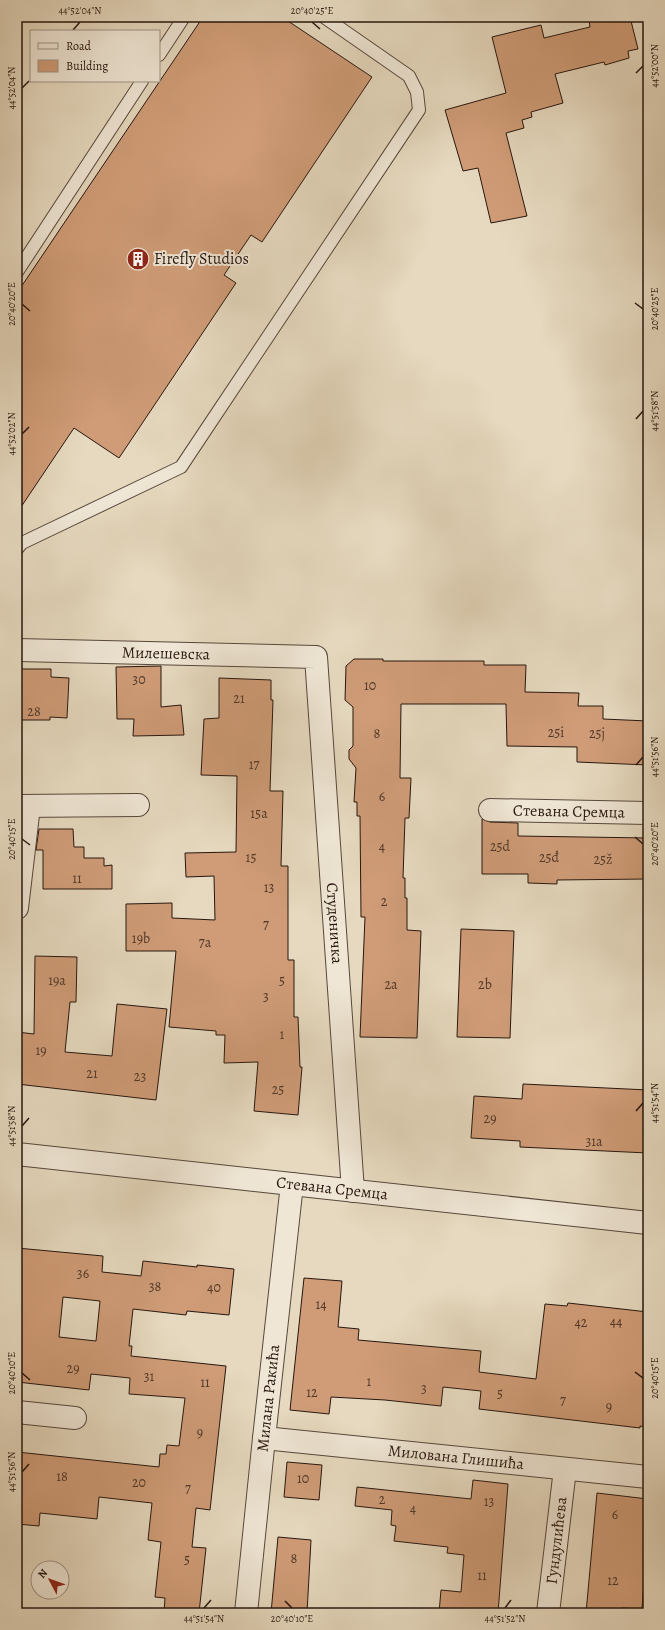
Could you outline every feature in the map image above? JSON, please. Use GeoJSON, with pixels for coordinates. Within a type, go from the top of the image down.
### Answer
{"type":"FeatureCollection","features":[{"type":"Feature","properties":{"kind":"street","name":"Милешевска"},"geometry":{"type":"LineString","coordinates":[[17,650],[316,657]]}},
{"type":"Feature","properties":{"kind":"street","name":"Студеничка"},"geometry":{"type":"LineString","coordinates":[[316,657],[353,1191]]}},
{"type":"Feature","properties":{"kind":"street"},"geometry":{"type":"LineString","coordinates":[[17,908],[23,806],[138,805]]}},
{"type":"Feature","properties":{"kind":"street","name":"Стевана Сремца"},"geometry":{"type":"LineString","coordinates":[[490,810],[648,813]]}},
{"type":"Feature","properties":{"kind":"street","name":"Стевана Сремца"},"geometry":{"type":"LineString","coordinates":[[17,1154],[648,1223]]}},
{"type":"Feature","properties":{"kind":"street","name":"Милана Ракића"},"geometry":{"type":"LineString","coordinates":[[246,1613],[292,1184]]}},
{"type":"Feature","properties":{"kind":"street"},"geometry":{"type":"LineString","coordinates":[[17,1412],[75,1418]]}},
{"type":"Feature","properties":{"kind":"street","name":"Милована Глишића"},"geometry":{"type":"LineString","coordinates":[[264,1438],[648,1477]]}},
{"type":"Feature","properties":{"kind":"street","name":"Гундулићева"},"geometry":{"type":"LineString","coordinates":[[548,1613],[565,1469]]}},
{"type":"Feature","properties":{"kind":"lane"},"geometry":{"type":"LineString","coordinates":[[160,53],[184,17]]}},
{"type":"Feature","properties":{"kind":"lane"},"geometry":{"type":"LineString","coordinates":[[17,549],[22,543],[182,468],[419,110],[417,92],[409,76],[324,17]]}},
{"type":"Feature","properties":{"kind":"lane"},"geometry":{"type":"LineString","coordinates":[[17,272],[141,82]]}},
{"type":"Feature","properties":{"kind":"building","name":"Firefly Studios"},"geometry":{"type":"Polygon","coordinates":[[[203,17],[282,17],[372,77],[262,242],[251,235],[224,275],[236,283],[119,458],[74,428],[17,513],[17,293],[203,17]]]}},
{"type":"Feature","properties":{"kind":"building"},"geometry":{"type":"Polygon","coordinates":[[[598,17],[630,17],[638,49],[628,51],[629,58],[605,65],[604,62],[555,74],[563,103],[531,112],[532,117],[522,120],[524,128],[506,133],[527,216],[491,223],[478,168],[463,171],[445,110],[506,93],[492,37],[541,25],[544,38],[590,27],[589,20],[598,17]]]}},
{"type":"Feature","properties":{"kind":"building"},"geometry":{"type":"Polygon","coordinates":[[[354,659],[383,659],[383,661],[484,661],[484,665],[526,665],[525,692],[579,693],[578,706],[603,706],[603,719],[648,721],[648,765],[577,762],[577,747],[507,746],[506,704],[401,704],[400,778],[411,778],[409,818],[405,818],[403,878],[405,878],[405,898],[407,898],[407,930],[421,931],[417,1038],[360,1037],[365,917],[361,917],[360,816],[357,816],[357,802],[354,802],[356,768],[349,759],[349,750],[353,746],[353,707],[345,700],[346,666],[354,659]]]}},
{"type":"Feature","properties":{"kind":"building"},"geometry":{"type":"Polygon","coordinates":[[[161,666],[161,707],[181,705],[184,735],[133,736],[134,719],[117,719],[116,667],[161,666]]]}},
{"type":"Feature","properties":{"kind":"building"},"geometry":{"type":"Polygon","coordinates":[[[17,669],[51,669],[51,677],[69,678],[67,718],[50,717],[50,720],[17,720],[17,669]]]}},
{"type":"Feature","properties":{"kind":"building"},"geometry":{"type":"Polygon","coordinates":[[[219,678],[271,680],[271,700],[273,700],[270,791],[283,791],[281,866],[288,866],[288,960],[294,960],[294,1017],[298,1017],[300,1067],[302,1067],[298,1115],[254,1111],[258,1062],[224,1063],[225,1035],[216,1035],[216,1031],[169,1027],[176,951],[126,951],[126,904],[172,903],[172,918],[215,920],[214,876],[186,877],[185,853],[236,852],[237,776],[201,775],[204,719],[219,718],[219,678]]]}},
{"type":"Feature","properties":{"kind":"building"},"geometry":{"type":"Polygon","coordinates":[[[482,819],[490,822],[518,823],[518,836],[648,838],[648,879],[557,880],[557,884],[528,883],[528,874],[482,874],[482,819]]]}},
{"type":"Feature","properties":{"kind":"building"},"geometry":{"type":"Polygon","coordinates":[[[39,829],[73,829],[74,847],[84,847],[84,858],[104,858],[104,866],[112,865],[112,889],[43,889],[43,850],[36,850],[39,829]]]}},
{"type":"Feature","properties":{"kind":"building"},"geometry":{"type":"Polygon","coordinates":[[[461,929],[514,931],[510,1038],[457,1037],[461,929]]]}},
{"type":"Feature","properties":{"kind":"building"},"geometry":{"type":"Polygon","coordinates":[[[35,956],[77,957],[76,1002],[70,1002],[65,1052],[112,1056],[117,1004],[167,1009],[156,1100],[17,1084],[17,1032],[34,1034],[35,956]]]}},
{"type":"Feature","properties":{"kind":"building"},"geometry":{"type":"Polygon","coordinates":[[[523,1084],[648,1090],[648,1153],[520,1147],[520,1141],[471,1138],[474,1096],[522,1099],[523,1084]]]}},
{"type":"Feature","properties":{"kind":"building"},"geometry":{"type":"Polygon","coordinates":[[[17,1248],[103,1256],[102,1272],[141,1276],[143,1261],[197,1267],[197,1265],[234,1269],[229,1315],[187,1311],[186,1315],[133,1309],[129,1346],[132,1346],[131,1356],[226,1366],[210,1510],[196,1508],[192,1547],[206,1548],[199,1613],[164,1613],[165,1598],[155,1597],[161,1542],[148,1540],[152,1503],[99,1497],[97,1519],[40,1513],[39,1526],[17,1524],[17,1452],[159,1467],[160,1454],[166,1454],[167,1445],[179,1446],[185,1398],[129,1394],[130,1378],[91,1374],[89,1390],[17,1382],[17,1248]],[[63,1297],[59,1337],[96,1341],[100,1301],[63,1297]]]}},
{"type":"Feature","properties":{"kind":"building"},"geometry":{"type":"Polygon","coordinates":[[[304,1278],[342,1281],[338,1327],[359,1329],[358,1340],[481,1351],[479,1372],[536,1379],[545,1304],[567,1306],[568,1303],[648,1312],[648,1427],[640,1426],[640,1428],[479,1409],[481,1391],[443,1387],[441,1406],[385,1400],[331,1397],[329,1414],[290,1410],[304,1278]]]}},
{"type":"Feature","properties":{"kind":"building"},"geometry":{"type":"Polygon","coordinates":[[[287,1462],[322,1465],[319,1500],[284,1497],[287,1462]]]}},
{"type":"Feature","properties":{"kind":"building"},"geometry":{"type":"Polygon","coordinates":[[[473,1480],[508,1484],[498,1613],[439,1613],[441,1590],[461,1592],[464,1555],[447,1553],[448,1547],[394,1541],[396,1526],[391,1525],[392,1510],[355,1506],[357,1487],[471,1499],[473,1480]]]}},
{"type":"Feature","properties":{"kind":"building"},"geometry":{"type":"Polygon","coordinates":[[[597,1493],[648,1499],[648,1567],[645,1567],[642,1609],[622,1608],[621,1613],[586,1613],[597,1493]]]}},
{"type":"Feature","properties":{"kind":"building"},"geometry":{"type":"Polygon","coordinates":[[[278,1537],[311,1540],[307,1613],[271,1613],[278,1537]]]}},
{"type":"Feature","properties":{"kind":"place","name":"Firefly Studios"},"geometry":{"type":"Point","coordinates":[138,259]}}]}
